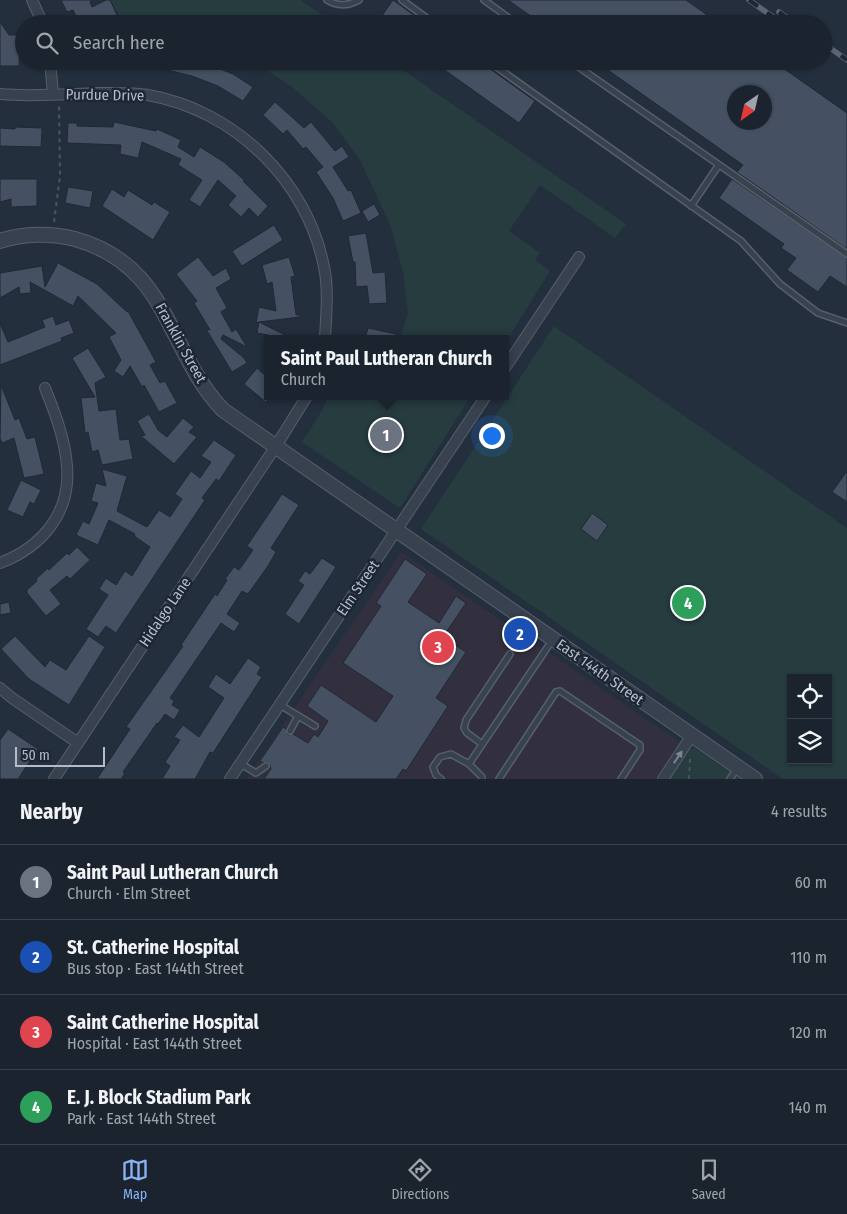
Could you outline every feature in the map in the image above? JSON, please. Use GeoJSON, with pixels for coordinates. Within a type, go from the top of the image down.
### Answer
{"type":"FeatureCollection","features":[{"type":"Feature","properties":{"kind":"street"},"geometry":{"type":"LineString","coordinates":[[32,0],[39,15]]}},
{"type":"Feature","properties":{"kind":"street"},"geometry":{"type":"LineString","coordinates":[[51,70],[54,94]]}},
{"type":"Feature","properties":{"kind":"street","name":"Purdue Drive"},"geometry":{"type":"LineString","coordinates":[[0,94],[124,93],[148,95],[202,112],[248,141],[268,159],[297,198],[317,242],[324,267],[327,290],[324,335]]}},
{"type":"Feature","properties":{"kind":"street","name":"Franklin Street"},"geometry":{"type":"LineString","coordinates":[[0,241],[19,236],[36,235],[70,238],[87,242],[117,259],[145,282],[155,296],[195,373],[215,401],[236,419],[397,530]]}},
{"type":"Feature","properties":{"kind":"street"},"geometry":{"type":"LineString","coordinates":[[509,362],[579,257]]}},
{"type":"Feature","properties":{"kind":"street"},"geometry":{"type":"LineString","coordinates":[[0,563],[14,558],[30,548],[45,534],[55,520],[63,502],[67,484],[67,466],[57,419],[45,388]]}},
{"type":"Feature","properties":{"kind":"street"},"geometry":{"type":"LineString","coordinates":[[276,446],[305,400]]}},
{"type":"Feature","properties":{"kind":"street","name":"Elm Street"},"geometry":{"type":"LineString","coordinates":[[230,779],[483,400]]}},
{"type":"Feature","properties":{"kind":"street","name":"Hidalgo Lane"},"geometry":{"type":"LineString","coordinates":[[54,779],[276,446]]}},
{"type":"Feature","properties":{"kind":"street","name":"East 144th Street"},"geometry":{"type":"LineString","coordinates":[[397,530],[755,779]]}},
{"type":"Feature","properties":{"kind":"street"},"geometry":{"type":"LineString","coordinates":[[0,688],[78,742]]}},
{"type":"Feature","properties":{"kind":"street"},"geometry":{"type":"LineString","coordinates":[[663,779],[692,735]]}},
{"type":"Feature","properties":{"kind":"lane"},"geometry":{"type":"LineString","coordinates":[[327,0],[331,3],[348,6],[359,0]]}},
{"type":"Feature","properties":{"kind":"lane"},"geometry":{"type":"LineString","coordinates":[[402,0],[423,15]]}},
{"type":"Feature","properties":{"kind":"lane"},"geometry":{"type":"LineString","coordinates":[[484,0],[505,15]]}},
{"type":"Feature","properties":{"kind":"lane"},"geometry":{"type":"LineString","coordinates":[[501,70],[741,241],[780,284],[818,313],[847,323]]}},
{"type":"Feature","properties":{"kind":"lane"},"geometry":{"type":"LineString","coordinates":[[583,70],[847,254]]}},
{"type":"Feature","properties":{"kind":"lane"},"geometry":{"type":"LineString","coordinates":[[691,206],[718,166]]}},
{"type":"Feature","properties":{"kind":"lane"},"geometry":{"type":"LineString","coordinates":[[469,764],[553,639]]}},
{"type":"Feature","properties":{"kind":"lane"},"geometry":{"type":"LineString","coordinates":[[482,744],[467,733],[464,728],[466,720],[510,654]]}},
{"type":"Feature","properties":{"kind":"lane"},"geometry":{"type":"LineString","coordinates":[[499,779],[556,692],[560,691],[640,745],[640,750],[620,779]]}},
{"type":"Feature","properties":{"kind":"lane"},"geometry":{"type":"LineString","coordinates":[[280,705],[315,726]]}},
{"type":"Feature","properties":{"kind":"lane"},"geometry":{"type":"LineString","coordinates":[[290,731],[298,716]]}},
{"type":"Feature","properties":{"kind":"lane"},"geometry":{"type":"LineString","coordinates":[[441,779],[436,775],[433,767],[440,757],[451,754],[469,764],[482,779]]}},
{"type":"Feature","properties":{"kind":"lane"},"geometry":{"type":"LineString","coordinates":[[241,764],[256,773],[266,766]]}},
{"type":"Feature","properties":{"kind":"lane"},"geometry":{"type":"LineString","coordinates":[[730,779],[738,767]]}},
{"type":"Feature","properties":{"kind":"path"},"geometry":{"type":"LineString","coordinates":[[54,94],[59,106],[60,164],[54,224]]}},
{"type":"Feature","properties":{"kind":"path"},"geometry":{"type":"LineString","coordinates":[[689,779],[690,753]]}},
{"type":"Feature","properties":{"kind":"shaded area"},"geometry":{"type":"Polygon","coordinates":[[[401,552],[680,742],[655,779],[246,779],[401,552]]]}},
{"type":"Feature","properties":{"kind":"green space"},"geometry":{"type":"Polygon","coordinates":[[[110,0],[301,0],[322,15],[119,15],[110,0]]]}},
{"type":"Feature","properties":{"kind":"green space"},"geometry":{"type":"Polygon","coordinates":[[[266,70],[403,70],[626,224],[615,238],[540,185],[509,231],[540,253],[535,260],[550,271],[509,337],[509,335],[401,335],[408,313],[403,272],[391,227],[361,162],[333,123],[291,86],[266,70]]]}},
{"type":"Feature","properties":{"kind":"green space"},"geometry":{"type":"Polygon","coordinates":[[[554,326],[847,528],[847,779],[783,779],[421,529],[506,400],[509,400],[509,395],[554,326]]]}},
{"type":"Feature","properties":{"kind":"green space"},"geometry":{"type":"Polygon","coordinates":[[[327,400],[468,400],[400,508],[302,442],[327,400]]]}},
{"type":"Feature","properties":{"kind":"green space"},"geometry":{"type":"Polygon","coordinates":[[[695,748],[740,779],[669,779],[688,750],[695,748]]]}},
{"type":"Feature","properties":{"kind":"building"},"geometry":{"type":"Polygon","coordinates":[[[61,0],[93,0],[90,2],[92,7],[110,0],[117,15],[76,15],[73,10],[67,12],[61,0]]]}},
{"type":"Feature","properties":{"kind":"building"},"geometry":{"type":"Polygon","coordinates":[[[393,0],[414,15],[382,15],[393,0]]]}},
{"type":"Feature","properties":{"kind":"building"},"geometry":{"type":"Polygon","coordinates":[[[508,0],[686,0],[707,15],[529,15],[508,0]]]}},
{"type":"Feature","properties":{"kind":"building"},"geometry":{"type":"Polygon","coordinates":[[[0,22],[9,35],[15,35],[15,66],[0,66],[0,22]]]}},
{"type":"Feature","properties":{"kind":"building"},"geometry":{"type":"Polygon","coordinates":[[[167,70],[223,70],[233,74],[253,87],[243,101],[218,86],[192,76],[167,70]]]}},
{"type":"Feature","properties":{"kind":"building"},"geometry":{"type":"Polygon","coordinates":[[[445,70],[492,70],[535,101],[519,123],[445,70]]]}},
{"type":"Feature","properties":{"kind":"building"},"geometry":{"type":"Polygon","coordinates":[[[608,70],[786,70],[847,113],[847,249],[737,172],[743,165],[608,70]]]}},
{"type":"Feature","properties":{"kind":"building"},"geometry":{"type":"Polygon","coordinates":[[[275,102],[304,128],[311,122],[335,151],[342,146],[349,157],[333,167],[348,191],[351,190],[361,213],[343,221],[333,198],[316,172],[323,167],[306,147],[303,149],[287,130],[283,134],[263,115],[275,102]]]}},
{"type":"Feature","properties":{"kind":"building"},"geometry":{"type":"Polygon","coordinates":[[[114,122],[156,131],[157,129],[181,140],[178,147],[194,157],[200,147],[224,162],[268,206],[258,217],[249,208],[241,217],[228,205],[236,196],[218,180],[200,207],[189,200],[202,180],[178,165],[181,159],[142,142],[138,158],[120,154],[121,145],[67,143],[68,123],[77,123],[77,126],[113,127],[114,122]]]}},
{"type":"Feature","properties":{"kind":"building"},"geometry":{"type":"Polygon","coordinates":[[[15,127],[42,128],[41,147],[0,146],[0,128],[15,129],[15,127]]]}},
{"type":"Feature","properties":{"kind":"building"},"geometry":{"type":"Polygon","coordinates":[[[0,179],[37,179],[37,206],[11,207],[11,199],[0,202],[0,179]]]}},
{"type":"Feature","properties":{"kind":"building"},"geometry":{"type":"Polygon","coordinates":[[[732,179],[847,258],[847,287],[830,276],[818,292],[787,270],[796,258],[781,248],[784,244],[719,198],[732,179]]]}},
{"type":"Feature","properties":{"kind":"building"},"geometry":{"type":"Polygon","coordinates":[[[68,187],[93,191],[90,208],[65,203],[68,187]]]}},
{"type":"Feature","properties":{"kind":"building"},"geometry":{"type":"Polygon","coordinates":[[[112,189],[124,197],[128,190],[152,205],[154,202],[170,212],[153,240],[102,206],[112,189]]]}},
{"type":"Feature","properties":{"kind":"building"},"geometry":{"type":"Polygon","coordinates":[[[374,204],[380,215],[368,222],[362,211],[374,204]]]}},
{"type":"Feature","properties":{"kind":"building"},"geometry":{"type":"Polygon","coordinates":[[[274,225],[283,240],[242,266],[232,251],[274,225]]]}},
{"type":"Feature","properties":{"kind":"building"},"geometry":{"type":"Polygon","coordinates":[[[366,233],[373,273],[385,272],[387,303],[369,304],[367,286],[356,287],[355,262],[353,262],[348,236],[366,233]]]}},
{"type":"Feature","properties":{"kind":"building"},"geometry":{"type":"Polygon","coordinates":[[[198,257],[213,276],[226,268],[231,279],[216,288],[227,308],[221,312],[232,332],[236,329],[247,347],[223,335],[221,339],[244,358],[247,363],[232,372],[206,329],[210,330],[194,303],[197,301],[176,274],[198,257]]]}},
{"type":"Feature","properties":{"kind":"building"},"geometry":{"type":"Polygon","coordinates":[[[289,257],[295,276],[291,277],[296,315],[300,315],[300,317],[256,323],[259,307],[276,311],[272,282],[267,284],[262,265],[289,257]]]}},
{"type":"Feature","properties":{"kind":"building"},"geometry":{"type":"Polygon","coordinates":[[[58,263],[97,284],[128,311],[156,362],[150,365],[160,383],[165,381],[177,403],[159,412],[144,385],[142,387],[130,366],[123,377],[114,371],[121,360],[109,337],[116,333],[78,296],[73,306],[30,282],[31,293],[20,294],[19,287],[0,298],[0,273],[42,266],[45,287],[58,263]]]}},
{"type":"Feature","properties":{"kind":"building"},"geometry":{"type":"Polygon","coordinates":[[[53,316],[56,325],[69,320],[74,333],[61,338],[62,341],[0,365],[0,323],[8,342],[45,327],[42,320],[53,316]]]}},
{"type":"Feature","properties":{"kind":"building"},"geometry":{"type":"Polygon","coordinates":[[[259,322],[285,335],[268,335],[257,333],[259,322]]]}},
{"type":"Feature","properties":{"kind":"building"},"geometry":{"type":"Polygon","coordinates":[[[368,328],[396,334],[396,335],[366,335],[368,328]]]}},
{"type":"Feature","properties":{"kind":"building"},"geometry":{"type":"Polygon","coordinates":[[[88,348],[106,377],[95,383],[99,411],[116,409],[120,440],[129,439],[133,459],[102,465],[98,450],[92,452],[88,432],[85,433],[81,398],[95,397],[72,358],[88,348]]]}},
{"type":"Feature","properties":{"kind":"building"},"geometry":{"type":"Polygon","coordinates":[[[257,368],[264,374],[264,400],[267,400],[267,403],[244,384],[257,368]]]}},
{"type":"Feature","properties":{"kind":"building"},"geometry":{"type":"Polygon","coordinates":[[[1,385],[15,420],[19,418],[27,439],[35,437],[44,474],[24,478],[14,438],[2,443],[0,438],[1,385]]]}},
{"type":"Feature","properties":{"kind":"building"},"geometry":{"type":"Polygon","coordinates":[[[149,414],[158,430],[167,437],[183,418],[194,427],[189,432],[197,437],[174,464],[141,436],[145,435],[137,421],[149,414]]]}},
{"type":"Feature","properties":{"kind":"building"},"geometry":{"type":"Polygon","coordinates":[[[214,440],[236,455],[219,481],[216,479],[202,498],[205,500],[116,633],[106,626],[98,637],[86,629],[108,595],[99,589],[106,578],[116,585],[125,571],[132,576],[150,547],[134,536],[135,534],[109,520],[98,545],[76,535],[83,521],[89,524],[98,503],[91,501],[96,483],[106,486],[102,469],[127,476],[117,511],[147,527],[159,510],[170,517],[182,499],[175,494],[191,471],[200,478],[211,462],[201,456],[214,440]]]}},
{"type":"Feature","properties":{"kind":"building"},"geometry":{"type":"Polygon","coordinates":[[[847,471],[847,502],[832,492],[847,471]]]}},
{"type":"Feature","properties":{"kind":"building"},"geometry":{"type":"Polygon","coordinates":[[[21,480],[41,490],[34,504],[30,502],[23,517],[7,510],[21,480]]]}},
{"type":"Feature","properties":{"kind":"building"},"geometry":{"type":"Polygon","coordinates":[[[282,494],[299,505],[271,548],[276,552],[268,566],[248,594],[242,591],[227,614],[240,623],[234,632],[221,623],[170,698],[174,701],[172,705],[180,710],[174,720],[165,714],[123,772],[125,773],[121,779],[97,779],[130,729],[126,727],[183,646],[181,645],[215,594],[217,596],[227,580],[225,579],[234,567],[239,570],[253,550],[247,546],[282,494]]]}},
{"type":"Feature","properties":{"kind":"building"},"geometry":{"type":"Polygon","coordinates":[[[592,513],[608,525],[597,541],[581,529],[592,513]]]}},
{"type":"Feature","properties":{"kind":"building"},"geometry":{"type":"Polygon","coordinates":[[[77,547],[90,560],[70,579],[67,576],[50,590],[61,604],[46,616],[27,593],[27,590],[48,568],[49,570],[67,553],[69,555],[77,547]]]}},
{"type":"Feature","properties":{"kind":"building"},"geometry":{"type":"Polygon","coordinates":[[[322,558],[336,567],[299,624],[285,614],[304,585],[298,581],[305,571],[310,574],[322,558]]]}},
{"type":"Feature","properties":{"kind":"building"},"geometry":{"type":"Polygon","coordinates":[[[405,559],[427,574],[408,602],[439,623],[456,596],[466,603],[443,637],[466,652],[436,698],[448,706],[406,771],[403,769],[396,779],[264,779],[271,769],[267,762],[263,763],[260,761],[283,727],[288,735],[293,734],[308,743],[314,734],[318,737],[328,721],[307,706],[321,685],[376,722],[393,696],[343,663],[381,606],[376,603],[405,559]]]}},
{"type":"Feature","properties":{"kind":"building"},"geometry":{"type":"Polygon","coordinates":[[[9,602],[11,613],[0,615],[0,604],[9,602]]]}},
{"type":"Feature","properties":{"kind":"building"},"geometry":{"type":"Polygon","coordinates":[[[15,636],[45,667],[50,660],[66,670],[89,636],[105,647],[69,705],[29,679],[1,649],[15,636]]]}},
{"type":"Feature","properties":{"kind":"building"},"geometry":{"type":"Polygon","coordinates":[[[248,658],[261,667],[257,674],[262,677],[213,753],[210,752],[195,779],[162,779],[170,766],[165,762],[180,740],[174,737],[183,725],[199,737],[224,698],[208,687],[216,674],[230,684],[248,658]]]}},
{"type":"Feature","properties":{"kind":"building"},"geometry":{"type":"Polygon","coordinates":[[[8,729],[38,749],[18,779],[0,779],[0,740],[8,729]]]}},
{"type":"Feature","properties":{"kind":"railway"},"geometry":{"type":"LineString","coordinates":[[749,0],[770,15]]}},
{"type":"Feature","properties":{"kind":"railway"},"geometry":{"type":"LineString","coordinates":[[779,12],[783,15]]}},
{"type":"Feature","properties":{"kind":"railway"},"geometry":{"type":"LineString","coordinates":[[832,49],[847,60]]}},
{"type":"Feature","properties":{"kind":"place","name":"Saint Paul Lutheran Church"},"geometry":{"type":"Point","coordinates":[386,435]}},
{"type":"Feature","properties":{"kind":"place","name":"E. J. Block Stadium Park"},"geometry":{"type":"Point","coordinates":[688,603]}},
{"type":"Feature","properties":{"kind":"place","name":"St. Catherine Hospital"},"geometry":{"type":"Point","coordinates":[520,634]}},
{"type":"Feature","properties":{"kind":"place","name":"Saint Catherine Hospital"},"geometry":{"type":"Point","coordinates":[438,647]}}]}
